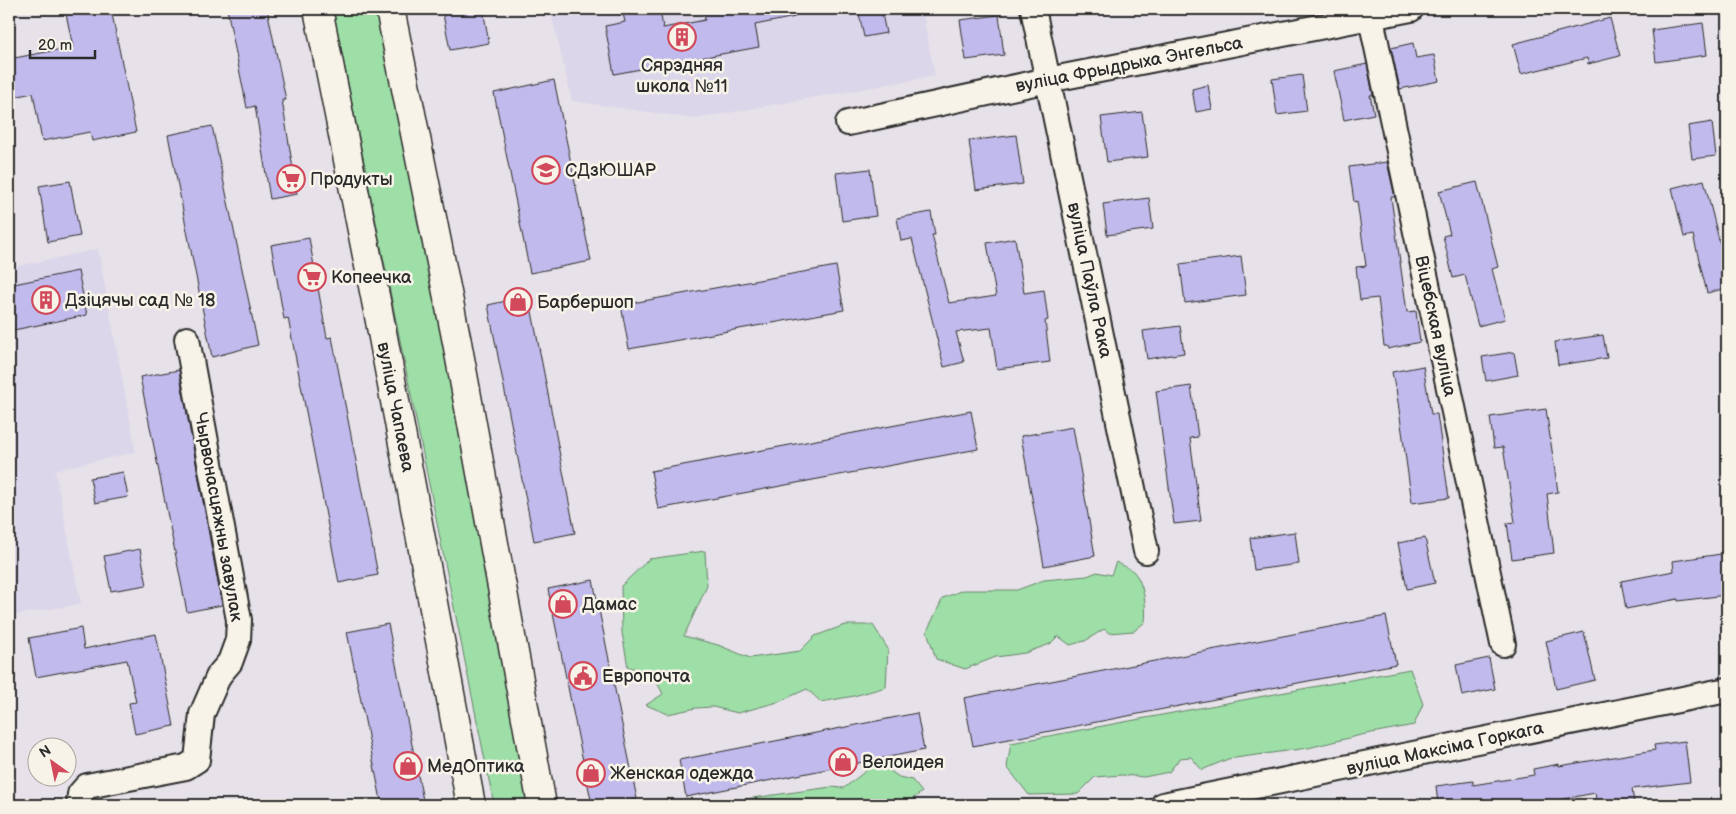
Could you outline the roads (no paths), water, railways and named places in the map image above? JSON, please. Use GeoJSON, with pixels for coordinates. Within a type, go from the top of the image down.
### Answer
{"type":"FeatureCollection","features":[{"type":"Feature","properties":{"kind":"main road","name":"вуліца Чапаева"},"geometry":{"type":"LineString","coordinates":[[318,9],[383,336],[471,805]]}},
{"type":"Feature","properties":{"kind":"main road"},"geometry":{"type":"LineString","coordinates":[[390,9],[457,342],[542,805]]}},
{"type":"Feature","properties":{"kind":"street","name":"вуліца Паўла Рака"},"geometry":{"type":"LineString","coordinates":[[1034,9],[1146,551]]}},
{"type":"Feature","properties":{"kind":"street","name":"вуліца Фрыдрыха Энгельса"},"geometry":{"type":"LineString","coordinates":[[848,123],[1369,13],[1411,9]]}},
{"type":"Feature","properties":{"kind":"street","name":"Віцебская вуліца"},"geometry":{"type":"LineString","coordinates":[[1369,13],[1503,644]]}},
{"type":"Feature","properties":{"kind":"street","name":"Чырвонасцяжны завулак"},"geometry":{"type":"LineString","coordinates":[[79,805],[80,794],[87,786],[186,767],[197,760],[202,714],[218,675],[230,662],[238,640],[239,620],[187,339]]}},
{"type":"Feature","properties":{"kind":"street","name":"вуліца Максіма Горкага"},"geometry":{"type":"LineString","coordinates":[[1163,805],[1204,801],[1727,690]]}},
{"type":"Feature","properties":{"kind":"place","name":"Сярэдняя школа №11"},"geometry":{"type":"Point","coordinates":[682,37]}},
{"type":"Feature","properties":{"kind":"place","name":"СДзЮШАР"},"geometry":{"type":"Point","coordinates":[546,170]}},
{"type":"Feature","properties":{"kind":"place","name":"Продукты"},"geometry":{"type":"Point","coordinates":[291,179]}},
{"type":"Feature","properties":{"kind":"place","name":"Копеечка"},"geometry":{"type":"Point","coordinates":[312,277]}},
{"type":"Feature","properties":{"kind":"place","name":"Дзіцячы сад № 18"},"geometry":{"type":"Point","coordinates":[46,300]}},
{"type":"Feature","properties":{"kind":"place","name":"Барбершоп"},"geometry":{"type":"Point","coordinates":[518,302]}},
{"type":"Feature","properties":{"kind":"place","name":"Дамас"},"geometry":{"type":"Point","coordinates":[563,604]}},
{"type":"Feature","properties":{"kind":"place","name":"Европочта"},"geometry":{"type":"Point","coordinates":[583,676]}},
{"type":"Feature","properties":{"kind":"place","name":"Велоидея"},"geometry":{"type":"Point","coordinates":[843,762]}},
{"type":"Feature","properties":{"kind":"place","name":"МедОптика"},"geometry":{"type":"Point","coordinates":[408,766]}},
{"type":"Feature","properties":{"kind":"place","name":"Женская одежда"},"geometry":{"type":"Point","coordinates":[591,773]}}]}
